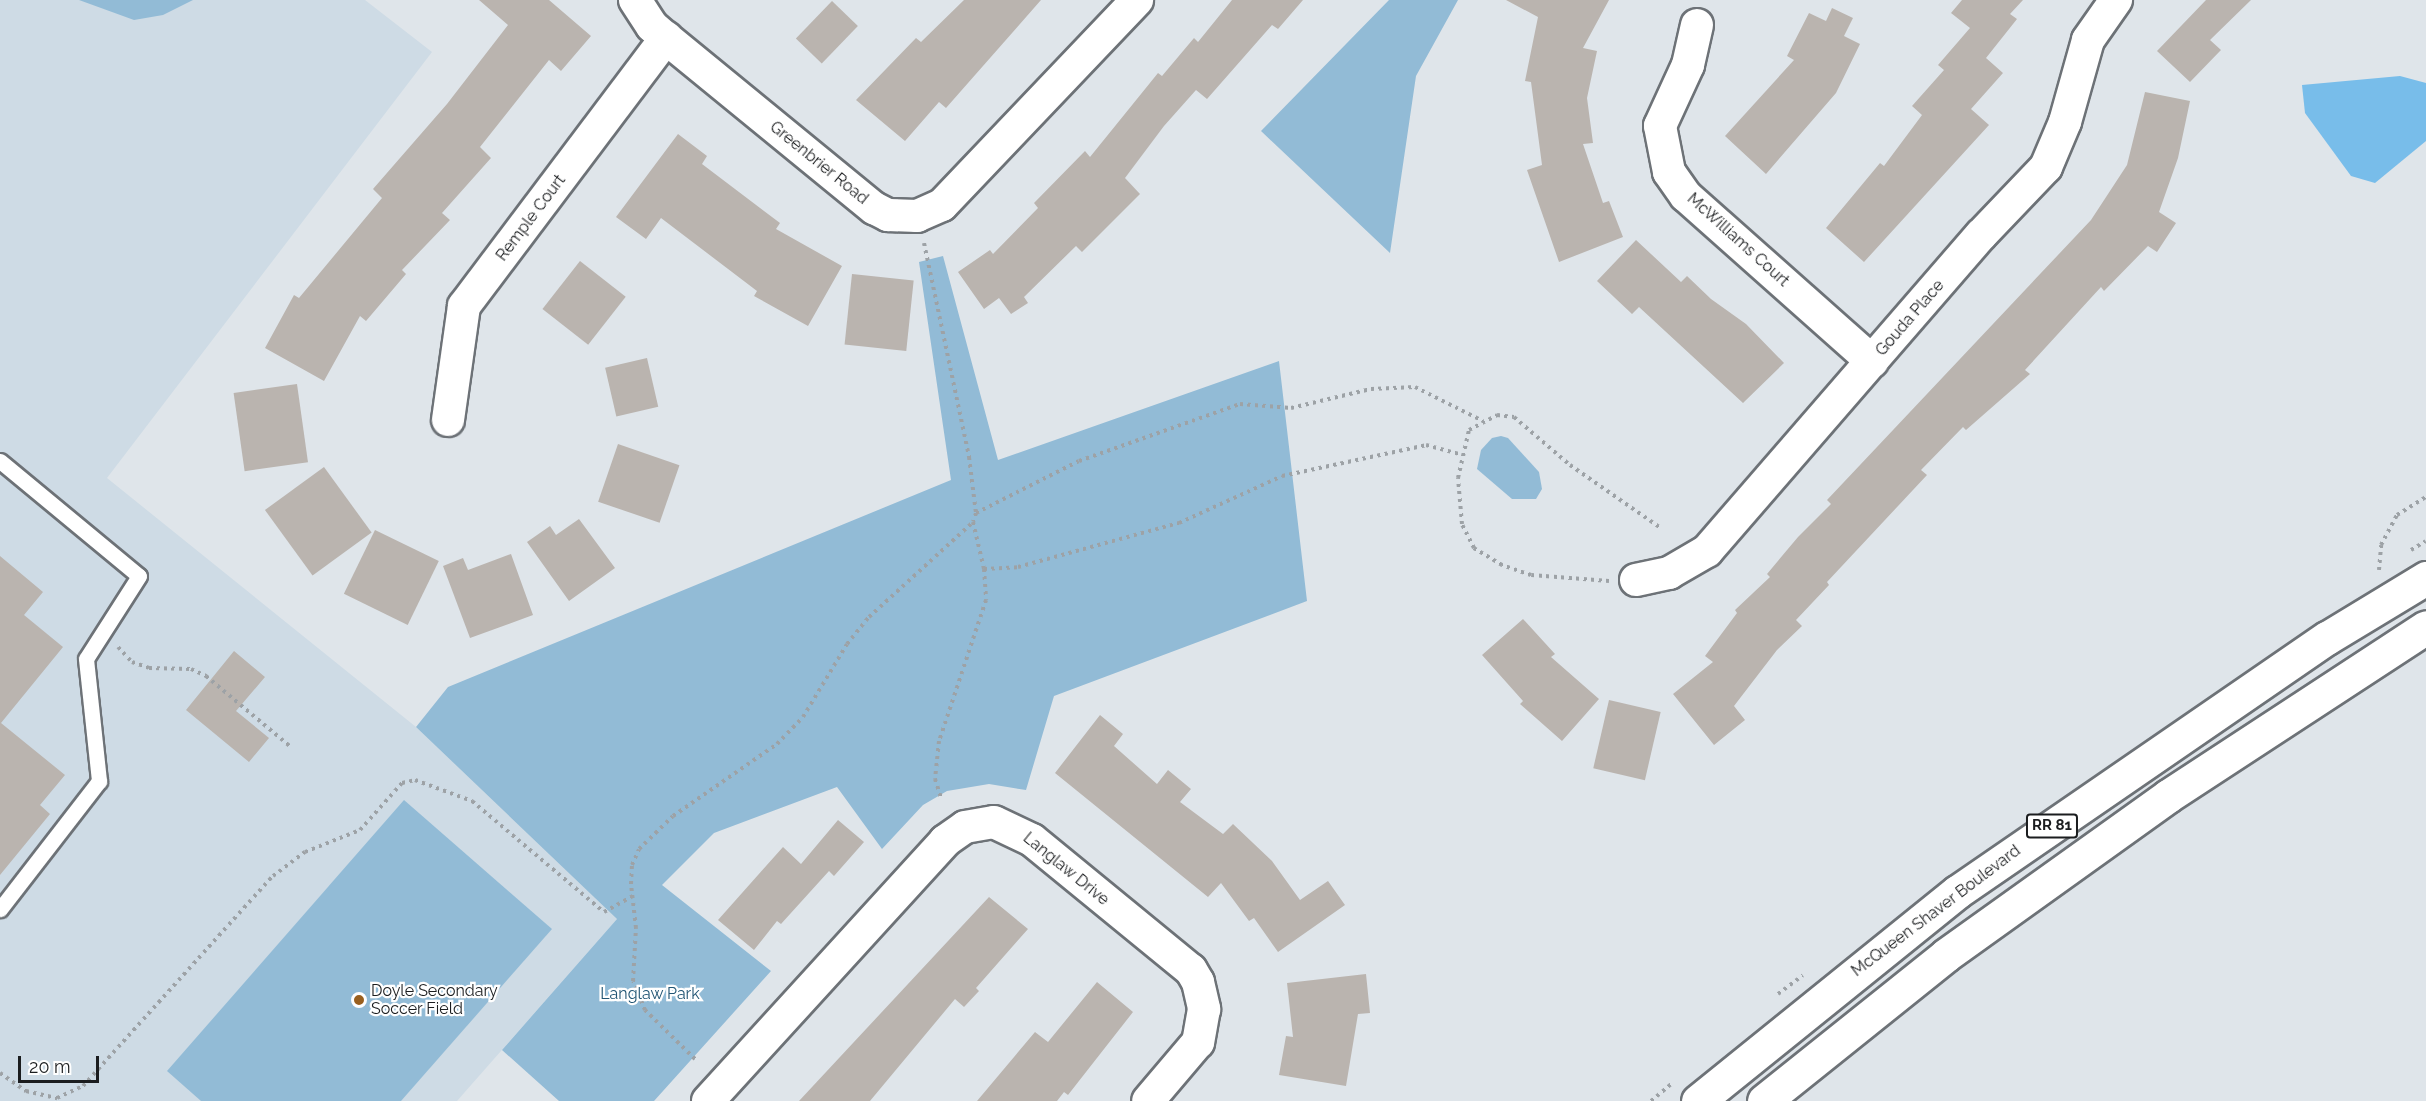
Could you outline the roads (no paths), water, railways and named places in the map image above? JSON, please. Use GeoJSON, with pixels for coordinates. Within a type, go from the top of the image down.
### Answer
{"type":"FeatureCollection","features":[{"type":"Feature","properties":{"kind":"main road","name":"McQueen Shaver Boulevard"},"geometry":{"type":"LineString","coordinates":[[1698,1101],[1957,892],[2327,638],[2426,578]]}},
{"type":"Feature","properties":{"kind":"main road","name":"RR 81"},"geometry":{"type":"LineString","coordinates":[[1764,1101],[1946,955],[2168,796],[2426,627]]}},
{"type":"Feature","properties":{"kind":"street","name":"Greenbrier Road"},"geometry":{"type":"LineString","coordinates":[[635,0],[652,26],[874,208],[903,216],[930,213],[942,205],[1137,0]]}},
{"type":"Feature","properties":{"kind":"street","name":"Gouda Place"},"geometry":{"type":"LineString","coordinates":[[1636,580],[1669,573],[1707,551],[1872,361],[2046,167],[2065,122],[2088,40],[2116,0]]}},
{"type":"Feature","properties":{"kind":"street","name":"McWilliams Court"},"geometry":{"type":"LineString","coordinates":[[1697,25],[1688,65],[1659,126],[1669,172],[1686,196],[1872,361]]}},
{"type":"Feature","properties":{"kind":"street","name":"Remple Court"},"geometry":{"type":"LineString","coordinates":[[448,420],[464,306],[666,38]]}},
{"type":"Feature","properties":{"kind":"street","name":"Langlaw Drive"},"geometry":{"type":"LineString","coordinates":[[708,1101],[939,847],[965,827],[994,822],[1032,840],[1191,970],[1198,982],[1204,1009],[1198,1042],[1148,1101]]}},
{"type":"Feature","properties":{"kind":"lane"},"geometry":{"type":"LineString","coordinates":[[0,461],[139,576],[86,659],[99,781],[0,909]]}},
{"type":"Feature","properties":{"kind":"place","name":"Doyle Secondary Soccer Field"},"geometry":{"type":"Point","coordinates":[359,1000]}},
{"type":"Feature","properties":{"kind":"park label","name":"Langlaw Park"},"geometry":{"type":"Point","coordinates":[650,994]}}]}
